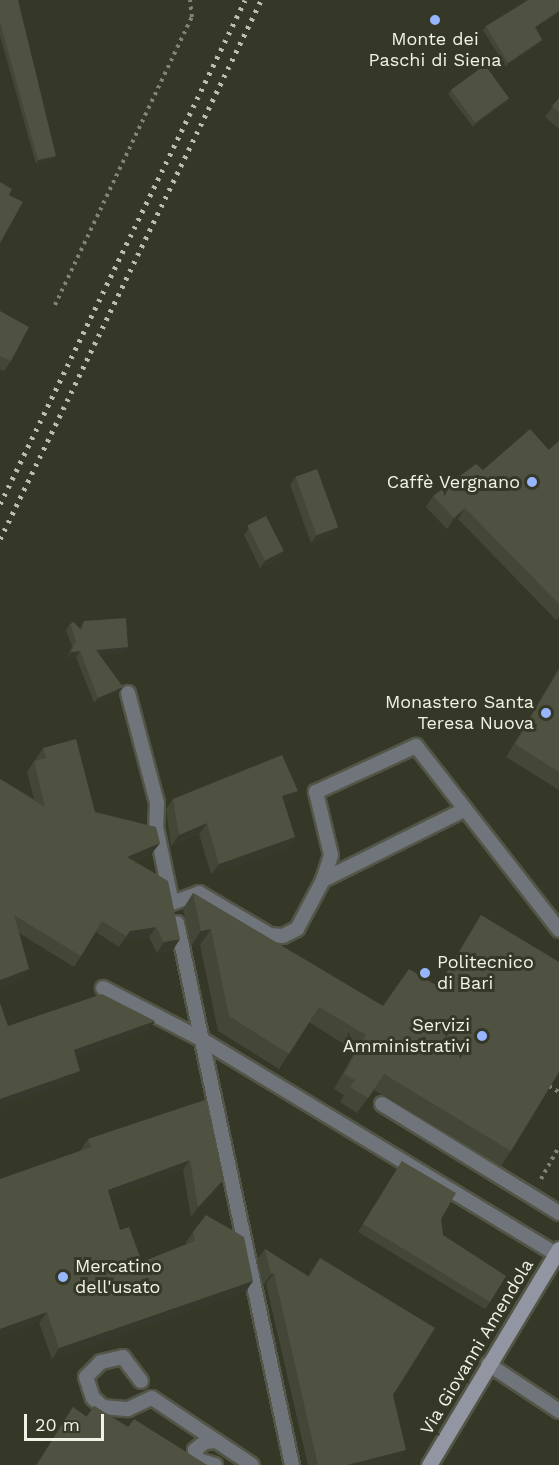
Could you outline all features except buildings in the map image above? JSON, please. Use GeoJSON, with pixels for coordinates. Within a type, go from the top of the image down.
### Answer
{"type":"FeatureCollection","features":[{"type":"Feature","properties":{"kind":"main road","name":"Via Giovanni Amendola"},"geometry":{"type":"LineString","coordinates":[[429,1465],[488,1364],[558,1252]]}},
{"type":"Feature","properties":{"kind":"lane"},"geometry":{"type":"LineString","coordinates":[[128,693],[157,803],[156,827],[292,1465]]}},
{"type":"Feature","properties":{"kind":"lane"},"geometry":{"type":"LineString","coordinates":[[172,903],[199,893],[270,935],[283,936],[297,929],[323,880],[331,855],[316,792],[416,746],[559,930]]}},
{"type":"Feature","properties":{"kind":"lane"},"geometry":{"type":"LineString","coordinates":[[323,880],[464,810]]}},
{"type":"Feature","properties":{"kind":"lane"},"geometry":{"type":"LineString","coordinates":[[103,988],[201,1039],[558,1252]]}},
{"type":"Feature","properties":{"kind":"lane"},"geometry":{"type":"LineString","coordinates":[[382,1104],[559,1214]]}},
{"type":"Feature","properties":{"kind":"lane"},"geometry":{"type":"LineString","coordinates":[[141,1381],[123,1357],[101,1362],[86,1377],[93,1398],[103,1407],[128,1409],[152,1398],[252,1465]]}},
{"type":"Feature","properties":{"kind":"lane"},"geometry":{"type":"LineString","coordinates":[[488,1364],[559,1411]]}},
{"type":"Feature","properties":{"kind":"lane"},"geometry":{"type":"LineString","coordinates":[[215,1465],[198,1460],[195,1450],[205,1442],[216,1441]]}},
{"type":"Feature","properties":{"kind":"path"},"geometry":{"type":"LineString","coordinates":[[55,304],[192,17],[190,0]]}},
{"type":"Feature","properties":{"kind":"path"},"geometry":{"type":"LineString","coordinates":[[549,1086],[559,1092]]}},
{"type":"Feature","properties":{"kind":"railway"},"geometry":{"type":"LineString","coordinates":[[0,504],[245,0]]}},
{"type":"Feature","properties":{"kind":"railway"},"geometry":{"type":"LineString","coordinates":[[0,539],[261,0]]}},
{"type":"Feature","properties":{"kind":"place","name":"Monte dei Paschi di Siena"},"geometry":{"type":"Point","coordinates":[435,20]}},
{"type":"Feature","properties":{"kind":"place","name":"Caffè Vergnano"},"geometry":{"type":"Point","coordinates":[532,482]}},
{"type":"Feature","properties":{"kind":"place","name":"Monastero Santa Teresa Nuova"},"geometry":{"type":"Point","coordinates":[546,713]}},
{"type":"Feature","properties":{"kind":"place","name":"Politecnico di Bari"},"geometry":{"type":"Point","coordinates":[425,973]}},
{"type":"Feature","properties":{"kind":"place","name":"Servizi Amministrativi"},"geometry":{"type":"Point","coordinates":[482,1036]}},
{"type":"Feature","properties":{"kind":"place","name":"Mercatino dell'usato"},"geometry":{"type":"Point","coordinates":[63,1277]}}]}
